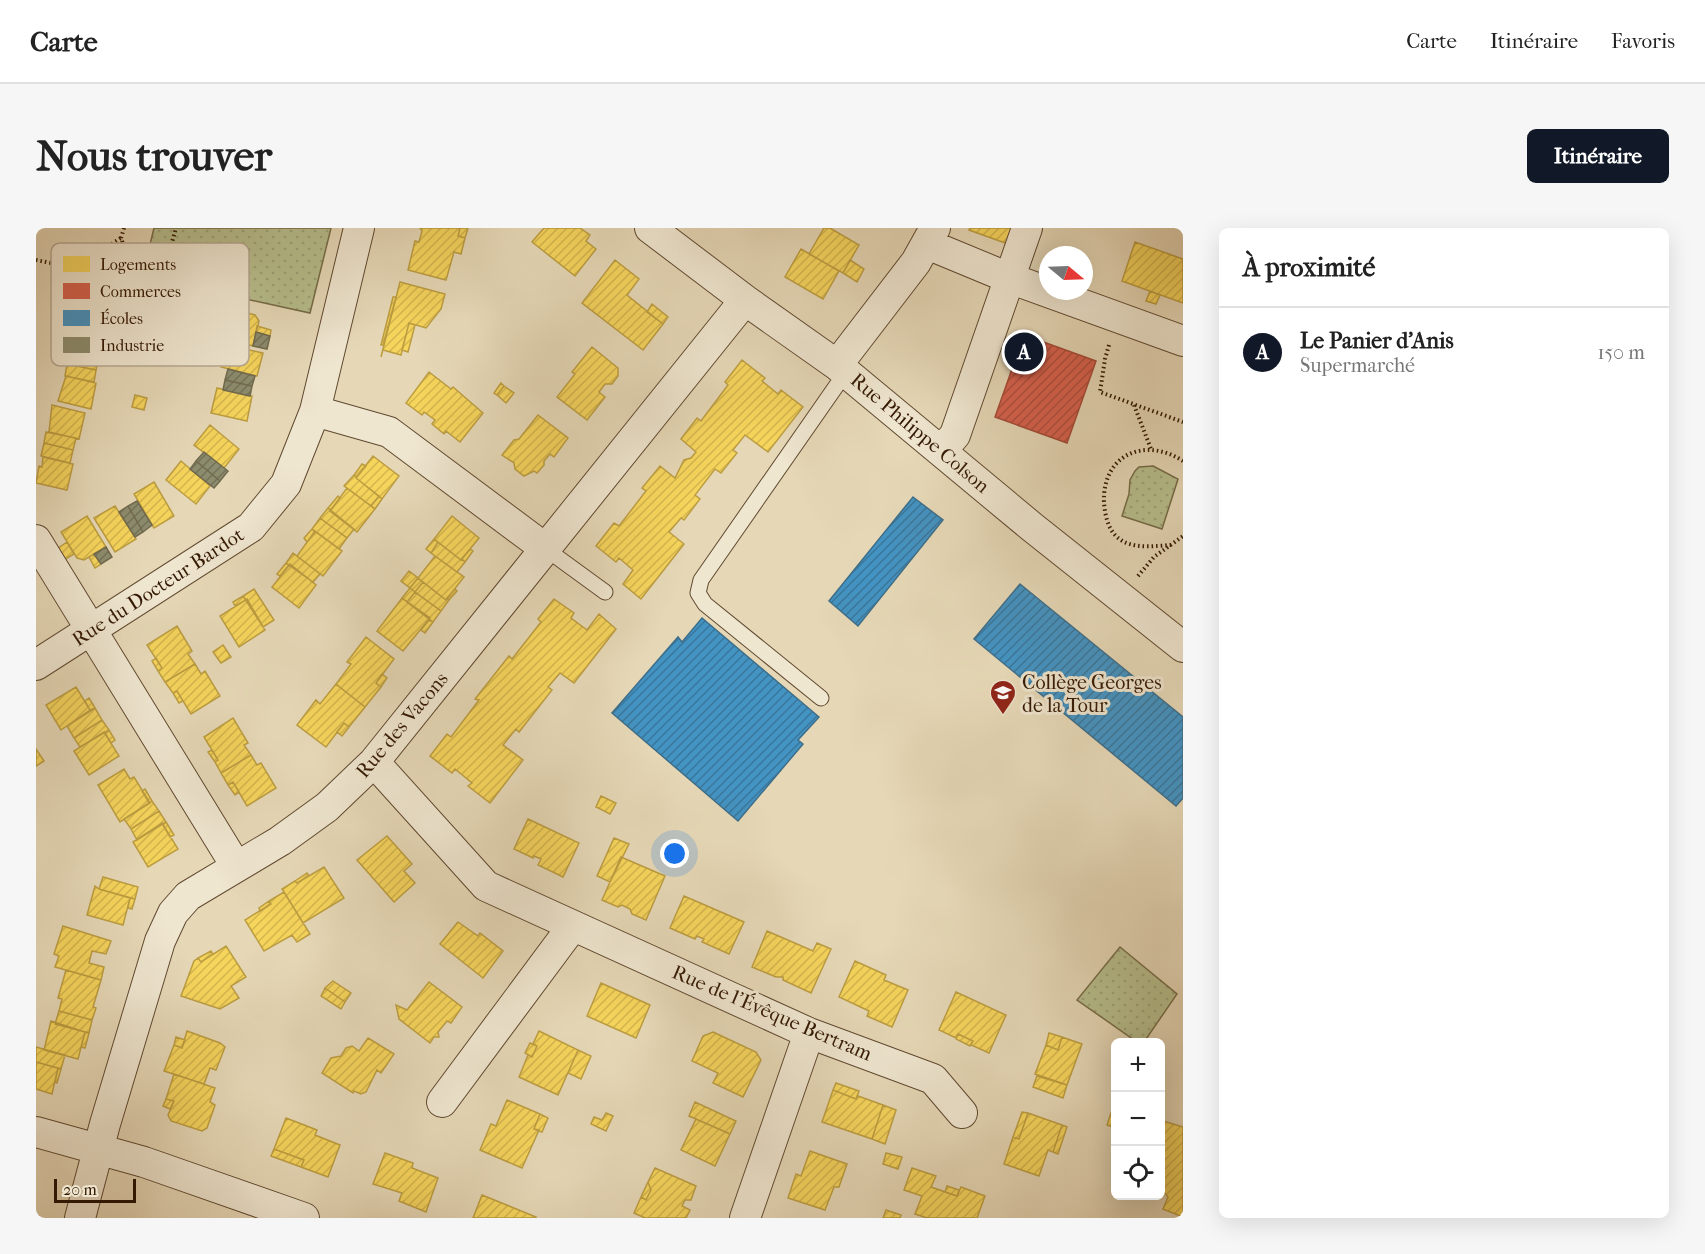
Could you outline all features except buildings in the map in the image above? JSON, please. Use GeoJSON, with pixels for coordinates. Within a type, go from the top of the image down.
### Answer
{"type":"FeatureCollection","features":[{"type":"Feature","properties":{"kind":"street","name":"Rue du Docteur Bardot"},"geometry":{"type":"LineString","coordinates":[[36,665],[251,527],[285,484],[315,411],[359,228]]}},
{"type":"Feature","properties":{"kind":"street","name":"Rue Philippe Colson"},"geometry":{"type":"LineString","coordinates":[[650,228],[745,300],[842,369],[1183,647]]}},
{"type":"Feature","properties":{"kind":"street"},"geometry":{"type":"LineString","coordinates":[[942,451],[955,435],[1027,228]]}},
{"type":"Feature","properties":{"kind":"street"},"geometry":{"type":"LineString","coordinates":[[842,369],[916,262],[931,236],[1009,278],[1183,341]]}},
{"type":"Feature","properties":{"kind":"street","name":"Rue des Vacons"},"geometry":{"type":"LineString","coordinates":[[80,1218],[160,941],[173,913],[188,896],[280,841],[327,807],[374,762],[745,300]]}},
{"type":"Feature","properties":{"kind":"street"},"geometry":{"type":"LineString","coordinates":[[315,411],[389,432],[546,549]]}},
{"type":"Feature","properties":{"kind":"street"},"geometry":{"type":"LineString","coordinates":[[36,540],[236,866]]}},
{"type":"Feature","properties":{"kind":"street","name":"Rue de l'Évêque Bertram"},"geometry":{"type":"LineString","coordinates":[[374,762],[486,886],[572,927],[809,1032],[933,1078],[962,1113]]}},
{"type":"Feature","properties":{"kind":"street"},"geometry":{"type":"LineString","coordinates":[[442,1102],[572,927]]}},
{"type":"Feature","properties":{"kind":"street"},"geometry":{"type":"LineString","coordinates":[[745,1218],[809,1032]]}},
{"type":"Feature","properties":{"kind":"street"},"geometry":{"type":"LineString","coordinates":[[36,1132],[222,1187],[304,1218]]}},
{"type":"Feature","properties":{"kind":"lane"},"geometry":{"type":"LineString","coordinates":[[821,698],[705,604],[698,593],[700,580],[842,369]]}},
{"type":"Feature","properties":{"kind":"lane"},"geometry":{"type":"LineString","coordinates":[[546,549],[605,592]]}},
{"type":"Feature","properties":{"kind":"path"},"geometry":{"type":"LineString","coordinates":[[123,243],[121,238],[124,228]]}},
{"type":"Feature","properties":{"kind":"path"},"geometry":{"type":"LineString","coordinates":[[172,243],[176,228]]}},
{"type":"Feature","properties":{"kind":"path"},"geometry":{"type":"LineString","coordinates":[[113,243],[121,238]]}},
{"type":"Feature","properties":{"kind":"path"},"geometry":{"type":"LineString","coordinates":[[36,260],[51,264]]}},
{"type":"Feature","properties":{"kind":"path"},"geometry":{"type":"LineString","coordinates":[[1118,317],[1105,359],[1100,392],[1183,422]]}},
{"type":"Feature","properties":{"kind":"path"},"geometry":{"type":"LineString","coordinates":[[1134,404],[1151,449]]}},
{"type":"Feature","properties":{"kind":"path"},"geometry":{"type":"LineString","coordinates":[[1171,545],[1136,546],[1118,538],[1106,519],[1104,490],[1110,470],[1121,458],[1136,451],[1151,449],[1164,451],[1183,461]]}},
{"type":"Feature","properties":{"kind":"path"},"geometry":{"type":"LineString","coordinates":[[1120,597],[1154,557],[1183,536]]}},
{"type":"Feature","properties":{"kind":"green space"},"geometry":{"type":"Polygon","coordinates":[[[154,228],[331,228],[310,313],[249,300],[249,243],[150,243],[154,228]]]}},
{"type":"Feature","properties":{"kind":"green space"},"geometry":{"type":"Polygon","coordinates":[[[1153,466],[1178,479],[1162,529],[1122,516],[1129,494],[1130,480],[1135,471],[1139,467],[1153,466]]]}},
{"type":"Feature","properties":{"kind":"green space"},"geometry":{"type":"Polygon","coordinates":[[[1120,947],[1177,994],[1147,1038],[1131,1038],[1077,1000],[1120,947]]]}},
{"type":"Feature","properties":{"kind":"place","name":"Le Panier d'Anis"},"geometry":{"type":"Point","coordinates":[1024,352]}},
{"type":"Feature","properties":{"kind":"place","name":"Collège Georges de la Tour"},"geometry":{"type":"Point","coordinates":[1003,716]}}]}
